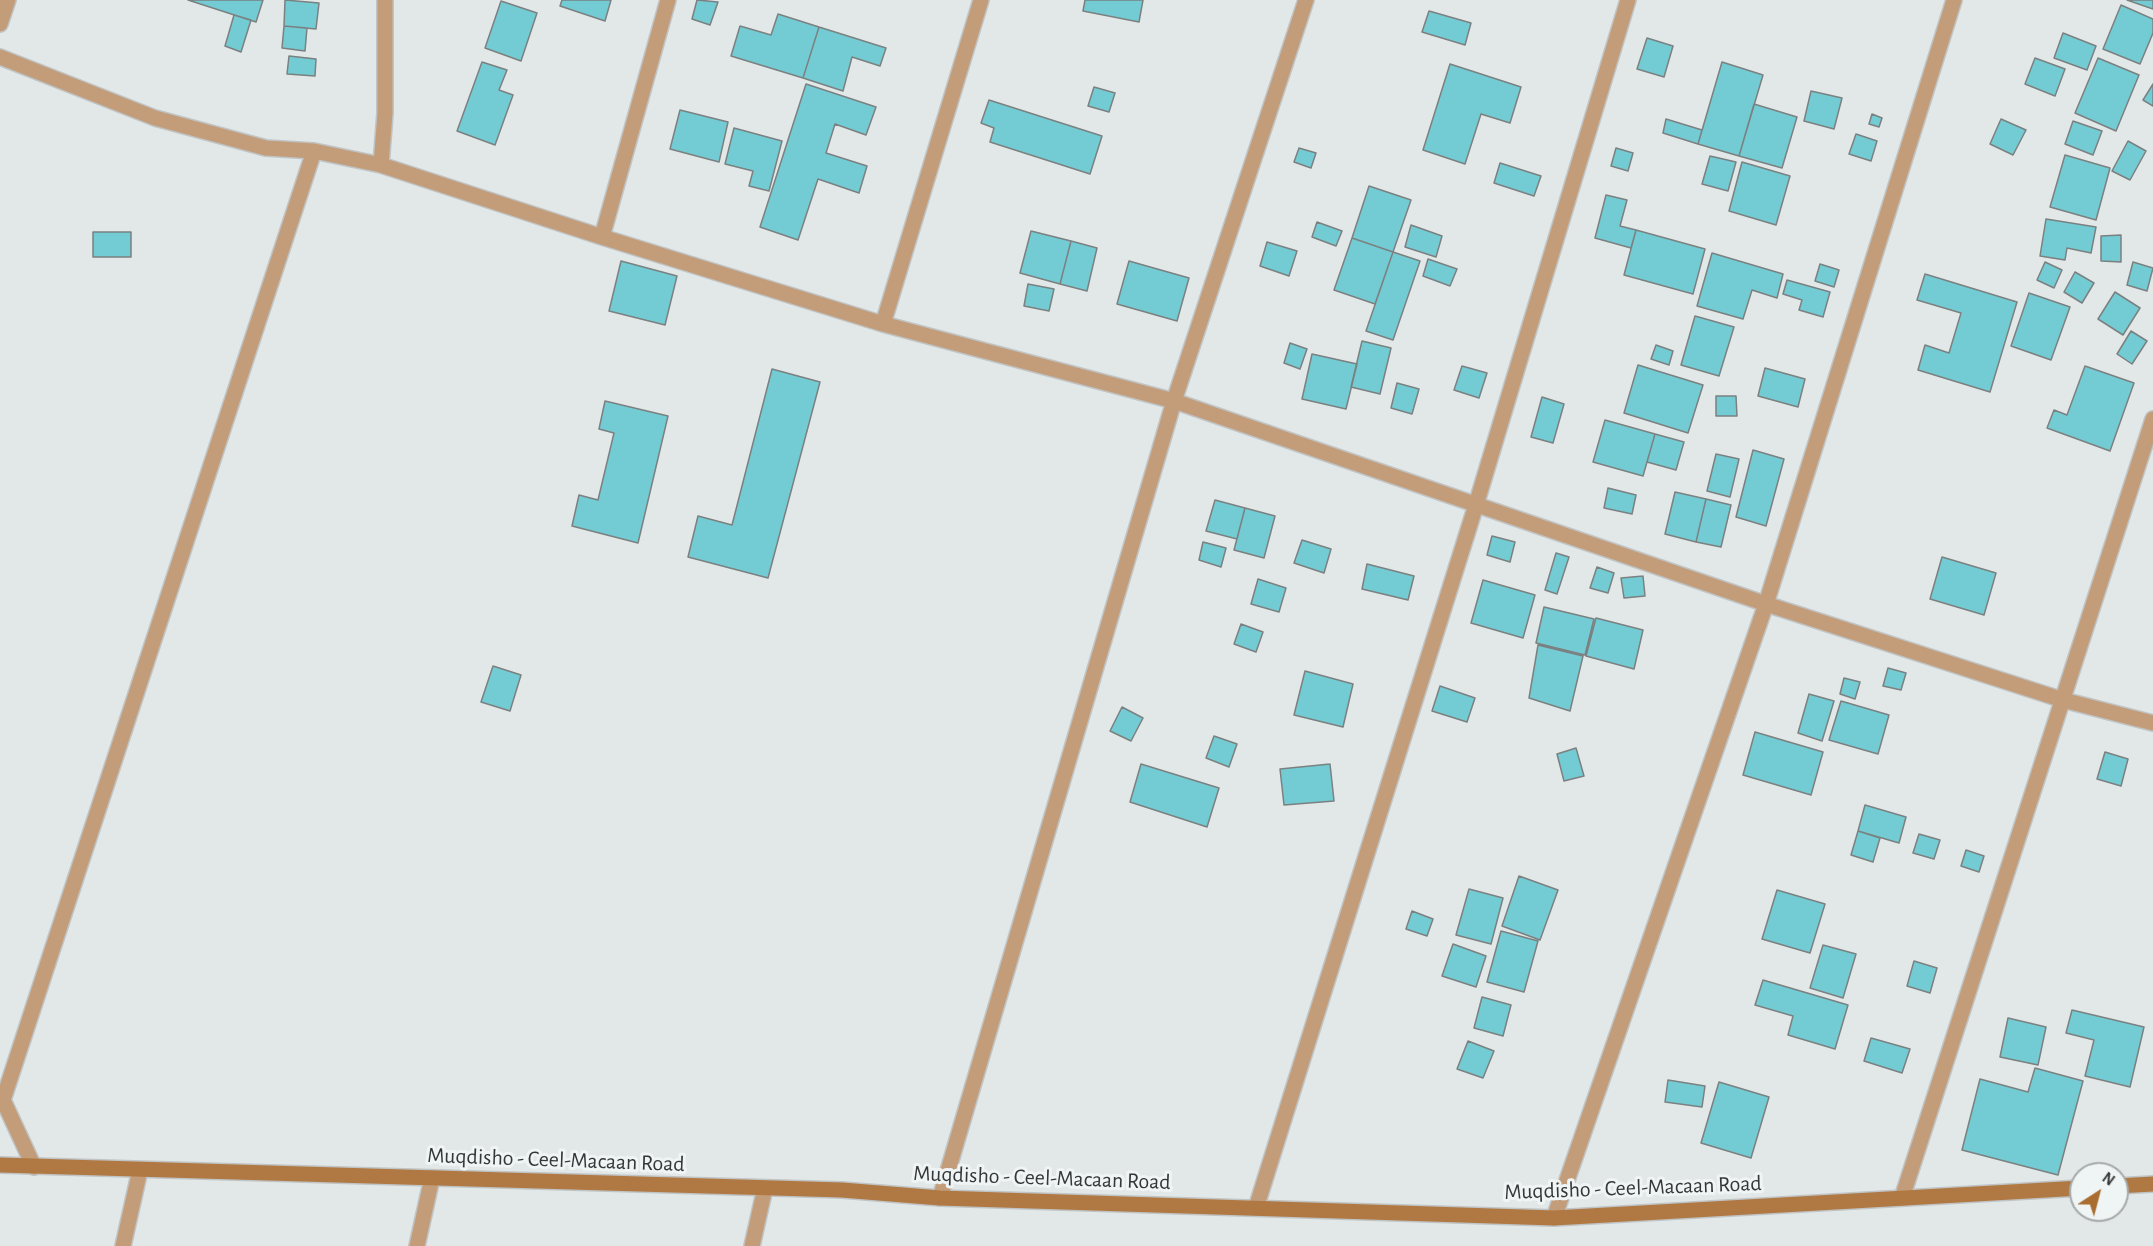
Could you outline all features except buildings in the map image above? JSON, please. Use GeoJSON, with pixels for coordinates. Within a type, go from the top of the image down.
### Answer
{"type":"FeatureCollection","features":[{"type":"Feature","properties":{"kind":"street"},"geometry":{"type":"LineString","coordinates":[[0,24],[8,0]]}},
{"type":"Feature","properties":{"kind":"street"},"geometry":{"type":"LineString","coordinates":[[381,165],[385,113],[386,0]]}},
{"type":"Feature","properties":{"kind":"street"},"geometry":{"type":"LineString","coordinates":[[602,237],[668,0]]}},
{"type":"Feature","properties":{"kind":"street"},"geometry":{"type":"LineString","coordinates":[[883,324],[981,0]]}},
{"type":"Feature","properties":{"kind":"street"},"geometry":{"type":"LineString","coordinates":[[940,1198],[1174,401],[1306,0]]}},
{"type":"Feature","properties":{"kind":"street"},"geometry":{"type":"LineString","coordinates":[[1256,1208],[1476,504],[1628,0]]}},
{"type":"Feature","properties":{"kind":"street"},"geometry":{"type":"LineString","coordinates":[[1554,1218],[1766,604],[1954,0]]}},
{"type":"Feature","properties":{"kind":"street"},"geometry":{"type":"LineString","coordinates":[[0,57],[155,118],[266,148],[314,151],[381,165],[602,237],[883,324],[1174,401],[1766,604],[2063,700],[2153,723]]}},
{"type":"Feature","properties":{"kind":"street"},"geometry":{"type":"LineString","coordinates":[[34,1167],[3,1100],[314,151]]}},
{"type":"Feature","properties":{"kind":"street"},"geometry":{"type":"LineString","coordinates":[[1902,1198],[2153,419]]}},
{"type":"Feature","properties":{"kind":"street","name":"Muqdisho - Ceel-Macaan Road"},"geometry":{"type":"LineString","coordinates":[[0,1165],[842,1190],[940,1198],[1554,1218],[2069,1189]]}},
{"type":"Feature","properties":{"kind":"street"},"geometry":{"type":"LineString","coordinates":[[123,1246],[140,1170]]}},
{"type":"Feature","properties":{"kind":"street"},"geometry":{"type":"LineString","coordinates":[[417,1246],[432,1178]]}},
{"type":"Feature","properties":{"kind":"street"},"geometry":{"type":"LineString","coordinates":[[2129,1185],[2153,1184]]}},
{"type":"Feature","properties":{"kind":"street"},"geometry":{"type":"LineString","coordinates":[[752,1246],[765,1188]]}}]}
